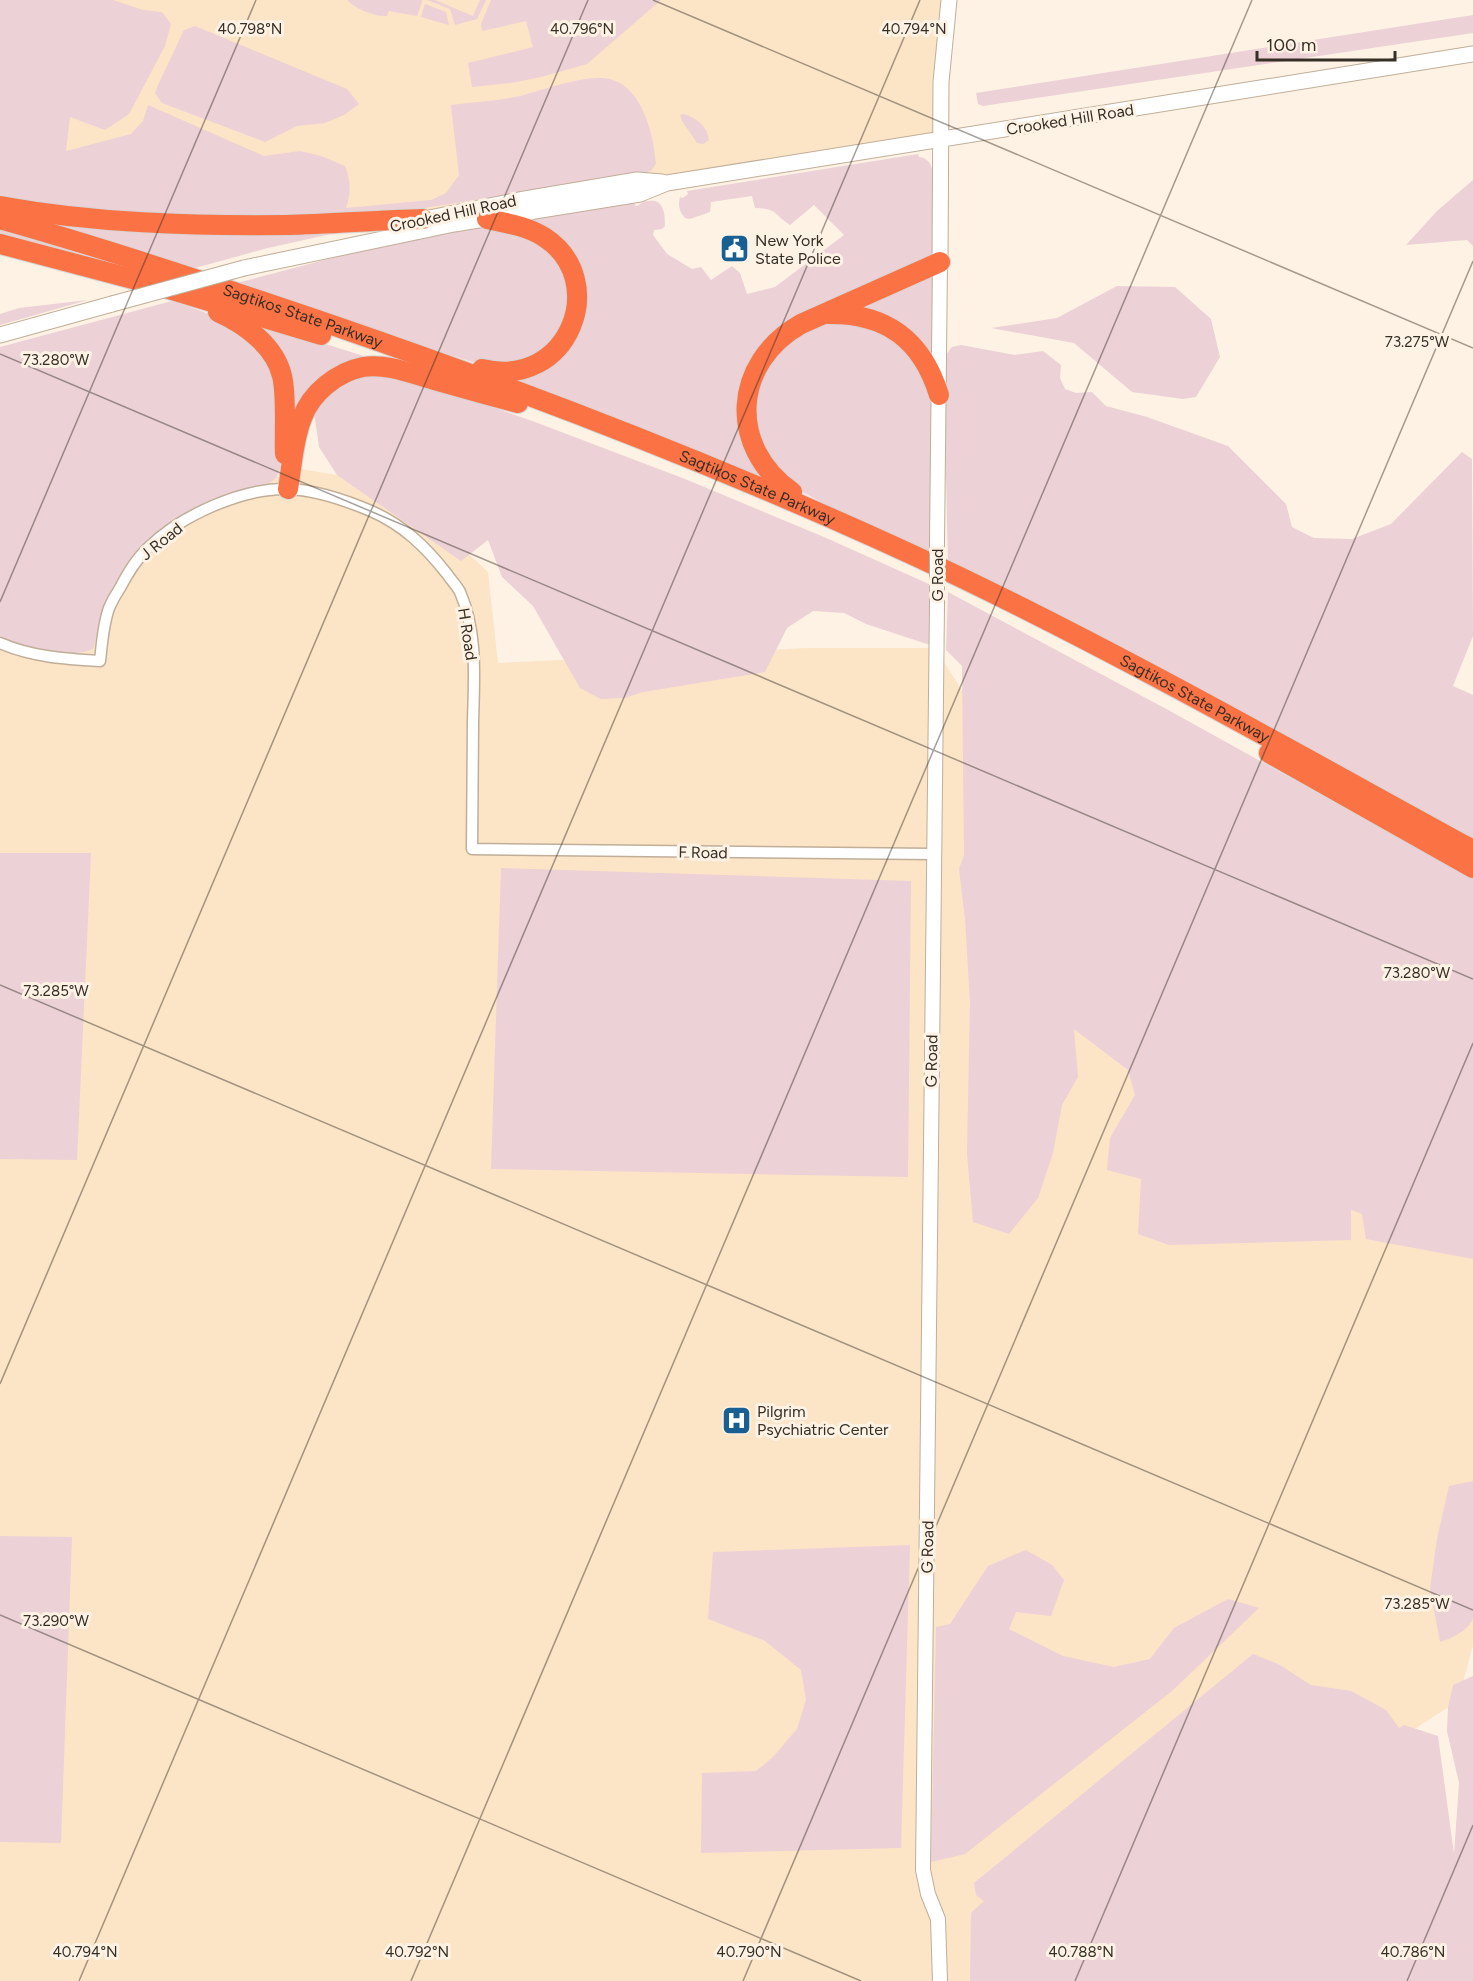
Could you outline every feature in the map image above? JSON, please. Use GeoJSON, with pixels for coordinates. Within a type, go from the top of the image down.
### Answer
{"type":"FeatureCollection","features":[{"type":"Feature","properties":{"kind":"highway"},"geometry":{"type":"LineString","coordinates":[[0,206],[100,218],[202,224],[288,225],[423,219]]}},
{"type":"Feature","properties":{"kind":"highway","name":"Sagtikos State Parkway"},"geometry":{"type":"LineString","coordinates":[[0,219],[200,280],[407,351],[594,419],[735,476],[958,576],[1079,636],[1473,850]]}},
{"type":"Feature","properties":{"kind":"highway"},"geometry":{"type":"LineString","coordinates":[[407,351],[494,372],[512,373],[540,363],[548,358],[562,342],[573,322],[577,301],[574,278],[565,259],[553,244],[537,233],[519,226],[487,219]]}},
{"type":"Feature","properties":{"kind":"highway","name":"Sagtikos State Parkway"},"geometry":{"type":"LineString","coordinates":[[0,244],[152,284],[315,333],[518,403],[716,482],[844,537],[969,595],[1185,706],[1473,868]]}},
{"type":"Feature","properties":{"kind":"highway"},"geometry":{"type":"LineString","coordinates":[[829,518],[766,471],[752,443],[747,419],[748,393],[758,367],[772,345],[790,330],[940,262]]}},
{"type":"Feature","properties":{"kind":"highway"},"geometry":{"type":"LineString","coordinates":[[152,284],[239,323],[254,334],[276,361],[282,376],[288,489]]}},
{"type":"Feature","properties":{"kind":"highway"},"geometry":{"type":"LineString","coordinates":[[823,314],[862,316],[882,323],[899,333],[916,349],[928,366],[939,395]]}},
{"type":"Feature","properties":{"kind":"highway"},"geometry":{"type":"LineString","coordinates":[[288,489],[302,416],[321,390],[334,379],[349,371],[364,367],[397,370],[518,403]]}},
{"type":"Feature","properties":{"kind":"main road","name":"G Road"},"geometry":{"type":"LineString","coordinates":[[940,262],[941,82],[949,0]]}},
{"type":"Feature","properties":{"kind":"main road","name":"Crooked Hill Road"},"geometry":{"type":"LineString","coordinates":[[0,335],[244,268],[454,224],[640,194],[667,183],[1473,54]]}},
{"type":"Feature","properties":{"kind":"main road","name":"Crooked Hill Road"},"geometry":{"type":"LineString","coordinates":[[244,268],[272,256],[423,219],[637,180],[667,183]]}},
{"type":"Feature","properties":{"kind":"street","name":"G Road"},"geometry":{"type":"LineString","coordinates":[[940,262],[923,1869],[938,1919],[940,1981]]}},
{"type":"Feature","properties":{"kind":"street","name":"J Road"},"geometry":{"type":"LineString","coordinates":[[0,643],[17,651],[59,659],[100,661],[104,627],[110,605],[134,562],[148,547],[190,517],[213,506],[263,491],[288,489]]}},
{"type":"Feature","properties":{"kind":"street","name":"H Road"},"geometry":{"type":"LineString","coordinates":[[288,489],[314,492],[338,499],[396,524],[416,538],[459,590],[467,612],[474,663],[472,849]]}},
{"type":"Feature","properties":{"kind":"street","name":"F Road"},"geometry":{"type":"LineString","coordinates":[[472,849],[933,854]]}},
{"type":"Feature","properties":{"kind":"shaded area"},"geometry":{"type":"Polygon","coordinates":[[[0,0],[947,0],[940,137],[581,194],[344,219],[53,212],[0,0]]]}},
{"type":"Feature","properties":{"kind":"shaded area"},"geometry":{"type":"Polygon","coordinates":[[[0,0],[113,0],[143,10],[162,12],[171,24],[165,46],[129,114],[105,130],[70,117],[66,151],[131,134],[143,121],[148,105],[264,156],[300,151],[321,156],[345,166],[350,187],[346,208],[431,200],[446,193],[459,175],[451,105],[512,98],[571,82],[601,78],[615,81],[626,87],[635,97],[648,123],[656,163],[652,170],[644,174],[405,211],[340,217],[130,214],[0,200],[0,0]]]}},
{"type":"Feature","properties":{"kind":"shaded area"},"geometry":{"type":"Polygon","coordinates":[[[347,0],[422,0],[422,2],[417,16],[389,11],[387,16],[382,16],[365,11],[347,0]]]}},
{"type":"Feature","properties":{"kind":"shaded area"},"geometry":{"type":"Polygon","coordinates":[[[427,0],[435,0],[473,16],[480,0],[486,0],[477,19],[455,25],[450,9],[427,0]]]}},
{"type":"Feature","properties":{"kind":"shaded area"},"geometry":{"type":"Polygon","coordinates":[[[491,0],[661,0],[587,64],[511,83],[472,87],[468,63],[533,47],[526,21],[482,31],[481,24],[491,0]]]}},
{"type":"Feature","properties":{"kind":"shaded area"},"geometry":{"type":"Polygon","coordinates":[[[425,4],[446,12],[449,25],[421,17],[425,4]]]}},
{"type":"Feature","properties":{"kind":"shaded area"},"geometry":{"type":"Polygon","coordinates":[[[1473,15],[1473,33],[983,106],[978,104],[976,93],[1473,15]]]}},
{"type":"Feature","properties":{"kind":"shaded area"},"geometry":{"type":"Polygon","coordinates":[[[195,26],[347,89],[359,104],[344,115],[325,123],[297,126],[265,142],[162,103],[155,93],[158,85],[184,30],[195,26]]]}},
{"type":"Feature","properties":{"kind":"shaded area"},"geometry":{"type":"Polygon","coordinates":[[[684,114],[701,124],[709,140],[703,144],[697,143],[682,121],[680,115],[684,114]]]}},
{"type":"Feature","properties":{"kind":"shaded area"},"geometry":{"type":"Polygon","coordinates":[[[918,154],[919,157],[928,161],[934,170],[933,254],[930,260],[779,334],[744,394],[771,483],[501,376],[554,362],[583,286],[519,220],[629,202],[636,206],[644,201],[655,201],[663,208],[665,226],[654,230],[653,235],[667,254],[692,269],[701,267],[711,280],[732,266],[740,273],[747,294],[775,287],[844,235],[814,205],[790,225],[772,211],[755,208],[752,196],[711,202],[710,212],[690,219],[685,218],[680,211],[679,203],[680,197],[683,198],[688,194],[687,191],[918,154]]]}},
{"type":"Feature","properties":{"kind":"shaded area"},"geometry":{"type":"Polygon","coordinates":[[[1473,180],[1473,246],[1467,240],[1406,245],[1437,211],[1473,180]]]}},
{"type":"Feature","properties":{"kind":"shaded area"},"geometry":{"type":"Polygon","coordinates":[[[23,219],[349,230],[268,248],[195,268],[237,283],[393,242],[469,227],[496,227],[528,234],[553,249],[568,275],[573,303],[565,332],[516,367],[485,366],[23,219]]]}},
{"type":"Feature","properties":{"kind":"shaded area"},"geometry":{"type":"Polygon","coordinates":[[[0,224],[49,237],[152,277],[0,237],[0,224]]]}},
{"type":"Feature","properties":{"kind":"shaded area"},"geometry":{"type":"Polygon","coordinates":[[[935,271],[935,363],[851,308],[935,271]]]}},
{"type":"Feature","properties":{"kind":"shaded area"},"geometry":{"type":"Polygon","coordinates":[[[1117,286],[1175,287],[1211,319],[1220,357],[1196,397],[1183,399],[1132,392],[1074,343],[991,328],[1057,318],[1117,286]]]}},
{"type":"Feature","properties":{"kind":"shaded area"},"geometry":{"type":"Polygon","coordinates":[[[88,300],[0,325],[0,314],[19,308],[88,300]]]}},
{"type":"Feature","properties":{"kind":"shaded area"},"geometry":{"type":"Polygon","coordinates":[[[172,301],[225,322],[256,343],[267,358],[276,374],[282,403],[280,468],[276,478],[265,487],[196,509],[160,530],[128,562],[103,612],[93,649],[72,653],[46,652],[10,641],[0,636],[0,347],[172,301]]]}},
{"type":"Feature","properties":{"kind":"shaded area"},"geometry":{"type":"Polygon","coordinates":[[[245,319],[383,362],[340,368],[293,424],[291,398],[245,319]]]}},
{"type":"Feature","properties":{"kind":"shaded area"},"geometry":{"type":"Polygon","coordinates":[[[824,321],[865,322],[917,355],[933,404],[932,558],[897,541],[872,525],[834,509],[795,488],[771,468],[753,425],[760,376],[787,340],[824,321]]]}},
{"type":"Feature","properties":{"kind":"shaded area"},"geometry":{"type":"Polygon","coordinates":[[[961,345],[1015,355],[1043,351],[1061,365],[1060,378],[1065,389],[1076,393],[1092,392],[1106,406],[1147,417],[1228,446],[1286,504],[1292,527],[1314,538],[1352,539],[1391,524],[1462,452],[1472,459],[1473,636],[1453,686],[1473,695],[1473,839],[1226,703],[976,578],[977,574],[948,565],[946,355],[952,347],[961,345]]]}},
{"type":"Feature","properties":{"kind":"shaded area"},"geometry":{"type":"Polygon","coordinates":[[[358,373],[410,378],[535,422],[685,479],[931,585],[930,645],[866,624],[844,613],[813,611],[787,628],[765,672],[643,692],[625,698],[601,699],[580,688],[533,606],[502,577],[488,540],[461,561],[337,475],[319,447],[313,405],[358,373]]]}},
{"type":"Feature","properties":{"kind":"shaded area","name":"Pilgrim Psychiatric Center"},"geometry":{"type":"Polygon","coordinates":[[[265,463],[355,478],[434,522],[488,572],[498,663],[806,648],[935,648],[1039,811],[1473,1195],[1473,1645],[1458,1701],[1022,1981],[0,1981],[0,617],[265,463]]]}},
{"type":"Feature","properties":{"kind":"shaded area"},"geometry":{"type":"Polygon","coordinates":[[[948,592],[1170,711],[1473,879],[1473,1259],[1366,1239],[1362,1214],[1351,1210],[1351,1240],[1169,1245],[1138,1234],[1141,1179],[1107,1170],[1110,1138],[1135,1095],[1128,1070],[1074,1029],[1078,1077],[1062,1105],[1053,1153],[1038,1198],[1009,1234],[973,1222],[967,1154],[970,1002],[965,919],[959,869],[964,855],[962,666],[946,650],[948,592]]]}},
{"type":"Feature","properties":{"kind":"shaded area"},"geometry":{"type":"Polygon","coordinates":[[[0,853],[91,853],[77,1160],[0,1159],[0,853]]]}},
{"type":"Feature","properties":{"kind":"shaded area"},"geometry":{"type":"Polygon","coordinates":[[[501,868],[911,881],[908,1177],[491,1169],[501,868]]]}},
{"type":"Feature","properties":{"kind":"shaded area"},"geometry":{"type":"Polygon","coordinates":[[[1473,1481],[1473,1618],[1464,1630],[1440,1642],[1430,1588],[1437,1539],[1449,1486],[1473,1481]]]}},
{"type":"Feature","properties":{"kind":"shaded area"},"geometry":{"type":"Polygon","coordinates":[[[0,1536],[72,1537],[61,1843],[0,1842],[0,1536]]]}},
{"type":"Feature","properties":{"kind":"shaded area"},"geometry":{"type":"Polygon","coordinates":[[[910,1545],[901,1848],[701,1853],[702,1773],[756,1771],[772,1758],[797,1729],[806,1700],[801,1670],[765,1641],[708,1619],[713,1552],[910,1545]]]}},
{"type":"Feature","properties":{"kind":"shaded area"},"geometry":{"type":"Polygon","coordinates":[[[1026,1550],[1052,1565],[1064,1580],[1051,1616],[1016,1612],[1009,1629],[1063,1656],[1114,1667],[1150,1659],[1174,1628],[1228,1599],[1259,1608],[1172,1691],[965,1854],[931,1862],[936,1627],[950,1624],[988,1566],[1026,1550]]]}},
{"type":"Feature","properties":{"kind":"shaded area"},"geometry":{"type":"Polygon","coordinates":[[[1253,1654],[1278,1664],[1311,1685],[1351,1691],[1386,1710],[1399,1728],[1404,1725],[1438,1736],[1454,1854],[1459,1783],[1447,1731],[1448,1707],[1453,1685],[1473,1676],[1473,1981],[970,1981],[971,1913],[984,1901],[976,1895],[974,1883],[1253,1654]]]}},
{"type":"Feature","properties":{"kind":"place","name":"New York State Police"},"geometry":{"type":"Point","coordinates":[734,249]}},
{"type":"Feature","properties":{"kind":"place","name":"Pilgrim Psychiatric Center"},"geometry":{"type":"Point","coordinates":[736,1420]}}]}
